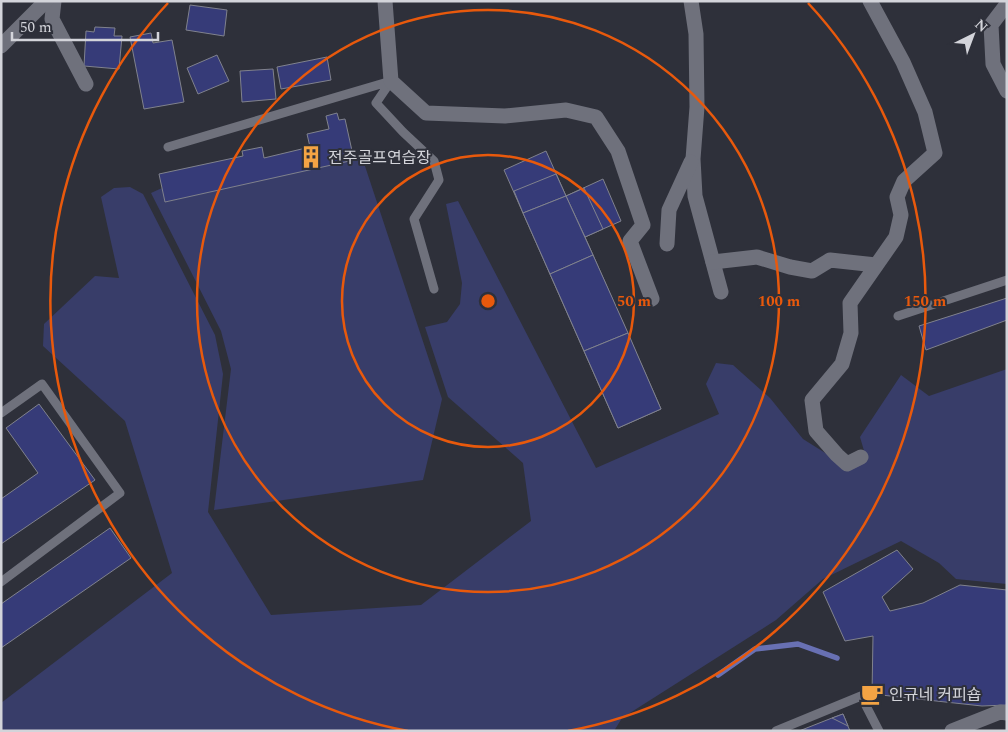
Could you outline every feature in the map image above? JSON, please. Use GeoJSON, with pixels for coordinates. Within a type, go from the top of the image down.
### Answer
{"type":"FeatureCollection","features":[{"type":"Feature","properties":{"kind":"street"},"geometry":{"type":"LineString","coordinates":[[1,46],[46,1]]}},
{"type":"Feature","properties":{"kind":"street"},"geometry":{"type":"LineString","coordinates":[[54,1],[52,20],[86,84]]}},
{"type":"Feature","properties":{"kind":"street"},"geometry":{"type":"LineString","coordinates":[[385,1],[391,82],[426,113],[505,116],[566,110],[596,117],[618,151],[643,225],[630,241],[652,299]]}},
{"type":"Feature","properties":{"kind":"street"},"geometry":{"type":"LineString","coordinates":[[691,1],[696,34],[697,98],[693,159],[695,196],[720,292]]}},
{"type":"Feature","properties":{"kind":"street"},"geometry":{"type":"LineString","coordinates":[[861,457],[847,464],[816,432],[812,400],[842,364],[851,333],[850,303],[896,237],[901,215],[897,197],[904,181],[935,153],[926,112],[903,62],[870,1]]}},
{"type":"Feature","properties":{"kind":"street"},"geometry":{"type":"LineString","coordinates":[[1007,4],[991,25],[993,64],[1007,91]]}},
{"type":"Feature","properties":{"kind":"street"},"geometry":{"type":"LineString","coordinates":[[667,244],[668,210],[693,159]]}},
{"type":"Feature","properties":{"kind":"street"},"geometry":{"type":"LineString","coordinates":[[713,262],[757,257],[790,267],[812,271],[830,260],[876,264]]}},
{"type":"Feature","properties":{"kind":"street"},"geometry":{"type":"LineString","coordinates":[[952,731],[1000,712],[1007,713]]}},
{"type":"Feature","properties":{"kind":"lane"},"geometry":{"type":"LineString","coordinates":[[168,147],[391,82]]}},
{"type":"Feature","properties":{"kind":"lane"},"geometry":{"type":"LineString","coordinates":[[391,82],[376,103],[434,161],[439,180],[414,219],[434,289]]}},
{"type":"Feature","properties":{"kind":"lane"},"geometry":{"type":"LineString","coordinates":[[898,316],[1007,280]]}},
{"type":"Feature","properties":{"kind":"lane"},"geometry":{"type":"LineString","coordinates":[[1,413],[42,384],[120,493],[1,582]]}},
{"type":"Feature","properties":{"kind":"lane"},"geometry":{"type":"LineString","coordinates":[[776,731],[861,696],[879,731]]}},
{"type":"Feature","properties":{"kind":"shaded area"},"geometry":{"type":"Polygon","coordinates":[[[362,157],[442,399],[423,480],[214,510],[231,369],[221,331],[151,193],[162,188],[166,202],[362,157]]]}},
{"type":"Feature","properties":{"kind":"shaded area"},"geometry":{"type":"Polygon","coordinates":[[[130,187],[143,194],[215,335],[223,374],[208,512],[271,615],[421,605],[531,521],[523,463],[448,397],[425,327],[447,322],[460,304],[462,283],[446,204],[458,201],[596,468],[719,414],[706,384],[716,363],[733,365],[770,398],[803,439],[846,466],[867,461],[860,437],[901,375],[929,396],[1007,369],[1007,584],[956,579],[939,563],[901,541],[823,579],[776,620],[622,718],[614,731],[1,731],[1,703],[172,573],[125,421],[43,346],[44,324],[95,276],[119,278],[101,197],[114,188],[130,187]]]}},
{"type":"Feature","properties":{"kind":"building"},"geometry":{"type":"Polygon","coordinates":[[[190,5],[227,10],[224,36],[186,30],[190,5]]]}},
{"type":"Feature","properties":{"kind":"building"},"geometry":{"type":"Polygon","coordinates":[[[95,27],[115,28],[114,36],[122,36],[119,69],[84,66],[86,31],[94,32],[95,27]]]}},
{"type":"Feature","properties":{"kind":"building"},"geometry":{"type":"Polygon","coordinates":[[[151,33],[153,43],[172,40],[184,102],[144,109],[130,37],[151,33]]]}},
{"type":"Feature","properties":{"kind":"building"},"geometry":{"type":"Polygon","coordinates":[[[217,55],[229,81],[198,94],[187,68],[217,55]]]}},
{"type":"Feature","properties":{"kind":"building"},"geometry":{"type":"Polygon","coordinates":[[[327,57],[331,80],[281,89],[277,67],[327,57]]]}},
{"type":"Feature","properties":{"kind":"building"},"geometry":{"type":"Polygon","coordinates":[[[273,69],[276,99],[242,102],[240,71],[273,69]]]}},
{"type":"Feature","properties":{"kind":"building","name":"전주골프연습장"},"geometry":{"type":"Polygon","coordinates":[[[337,113],[339,120],[345,119],[354,160],[165,202],[159,174],[243,156],[242,151],[262,147],[264,158],[310,147],[307,134],[329,129],[326,116],[337,113]]]}},
{"type":"Feature","properties":{"kind":"building"},"geometry":{"type":"Polygon","coordinates":[[[546,151],[566,196],[603,179],[621,221],[585,237],[661,409],[618,428],[504,170],[546,151]]]}},
{"type":"Feature","properties":{"kind":"building"},"geometry":{"type":"Polygon","coordinates":[[[556,174],[566,196],[523,213],[514,191],[556,174]]]}},
{"type":"Feature","properties":{"kind":"building"},"geometry":{"type":"Polygon","coordinates":[[[584,188],[603,229],[585,237],[566,196],[584,188]]]}},
{"type":"Feature","properties":{"kind":"building"},"geometry":{"type":"Polygon","coordinates":[[[566,196],[593,255],[550,274],[523,213],[566,196]]]}},
{"type":"Feature","properties":{"kind":"building"},"geometry":{"type":"Polygon","coordinates":[[[593,255],[628,333],[584,351],[550,274],[593,255]]]}},
{"type":"Feature","properties":{"kind":"building"},"geometry":{"type":"Polygon","coordinates":[[[1007,298],[1007,320],[926,350],[919,326],[1007,298]]]}},
{"type":"Feature","properties":{"kind":"building"},"geometry":{"type":"Polygon","coordinates":[[[628,333],[661,409],[618,428],[584,351],[628,333]]]}},
{"type":"Feature","properties":{"kind":"building"},"geometry":{"type":"Polygon","coordinates":[[[39,404],[95,480],[1,544],[1,499],[38,473],[6,428],[39,404]]]}},
{"type":"Feature","properties":{"kind":"building"},"geometry":{"type":"Polygon","coordinates":[[[110,528],[131,558],[1,648],[1,604],[110,528]]]}},
{"type":"Feature","properties":{"kind":"building"},"geometry":{"type":"Polygon","coordinates":[[[897,550],[913,569],[882,597],[890,611],[923,603],[960,585],[1007,590],[1007,705],[982,706],[872,694],[873,636],[845,641],[823,592],[897,550]]]}},
{"type":"Feature","properties":{"kind":"building"},"geometry":{"type":"Polygon","coordinates":[[[843,714],[850,731],[799,731],[832,718],[843,714]]]}},
{"type":"Feature","properties":{"kind":"building"},"geometry":{"type":"Polygon","coordinates":[[[843,714],[848,726],[832,718],[843,714]]]}},
{"type":"Feature","properties":{"kind":"waterway"},"geometry":{"type":"LineString","coordinates":[[718,675],[755,649],[798,644],[837,658]]}},
{"type":"Feature","properties":{"kind":"place","name":"전주골프연습장"},"geometry":{"type":"Point","coordinates":[311,157]}},
{"type":"Feature","properties":{"kind":"place","name":"인규네 커피숍"},"geometry":{"type":"Point","coordinates":[872,694]}}]}
